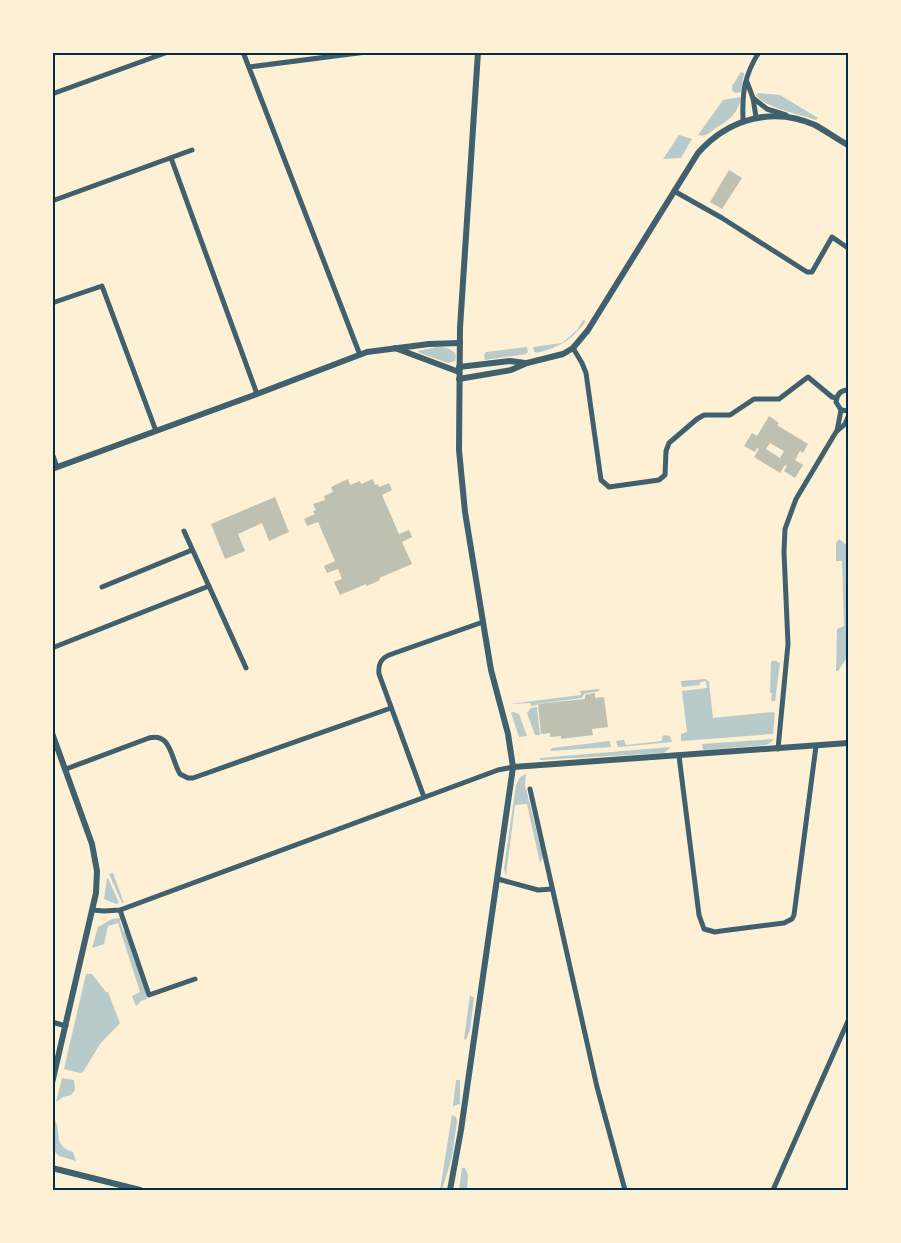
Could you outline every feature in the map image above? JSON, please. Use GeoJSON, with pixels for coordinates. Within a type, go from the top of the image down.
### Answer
{"type":"FeatureCollection","features":[{"type":"Feature","properties":{"kind":"street"},"geometry":{"type":"LineString","coordinates":[[52,94],[168,52]]}},
{"type":"Feature","properties":{"kind":"street"},"geometry":{"type":"LineString","coordinates":[[243,52],[360,355]]}},
{"type":"Feature","properties":{"kind":"street"},"geometry":{"type":"LineString","coordinates":[[249,67],[366,52]]}},
{"type":"Feature","properties":{"kind":"street"},"geometry":{"type":"LineString","coordinates":[[450,1190],[498,879],[513,767],[508,734],[492,670],[483,622],[462,488],[459,450],[460,343],[478,52]]}},
{"type":"Feature","properties":{"kind":"street"},"geometry":{"type":"LineString","coordinates":[[743,121],[743,95],[749,68],[759,52]]}},
{"type":"Feature","properties":{"kind":"street"},"geometry":{"type":"LineString","coordinates":[[747,81],[753,98],[756,117]]}},
{"type":"Feature","properties":{"kind":"street"},"geometry":{"type":"LineString","coordinates":[[753,98],[767,109],[815,125],[848,145]]}},
{"type":"Feature","properties":{"kind":"street"},"geometry":{"type":"LineString","coordinates":[[394,347],[459,373],[511,370],[527,363],[563,354],[572,348],[588,330],[704,146],[743,121],[756,117],[772,116],[794,118]]}},
{"type":"Feature","properties":{"kind":"street"},"geometry":{"type":"LineString","coordinates":[[52,201],[192,150]]}},
{"type":"Feature","properties":{"kind":"street"},"geometry":{"type":"LineString","coordinates":[[171,158],[257,394]]}},
{"type":"Feature","properties":{"kind":"street"},"geometry":{"type":"LineString","coordinates":[[674,191],[722,218],[807,272],[812,272],[832,238],[848,248]]}},
{"type":"Feature","properties":{"kind":"street"},"geometry":{"type":"LineString","coordinates":[[52,303],[102,286],[156,431]]}},
{"type":"Feature","properties":{"kind":"street"},"geometry":{"type":"LineString","coordinates":[[52,453],[55,468],[367,352],[394,347],[460,343]]}},
{"type":"Feature","properties":{"kind":"street"},"geometry":{"type":"LineString","coordinates":[[572,348],[586,373],[601,480],[609,487],[659,480],[665,475],[666,451],[669,443],[704,415],[730,415],[754,399],[780,399],[808,377],[832,397],[836,398]]}},
{"type":"Feature","properties":{"kind":"street"},"geometry":{"type":"LineString","coordinates":[[459,373],[510,360],[527,363]]}},
{"type":"Feature","properties":{"kind":"street"},"geometry":{"type":"LineString","coordinates":[[848,390],[840,392],[836,398],[837,405],[841,410],[848,411]]}},
{"type":"Feature","properties":{"kind":"street"},"geometry":{"type":"LineString","coordinates":[[836,432],[841,410]]}},
{"type":"Feature","properties":{"kind":"street"},"geometry":{"type":"LineString","coordinates":[[778,749],[788,644],[784,552],[786,529],[791,509],[796,499],[836,432],[845,424],[848,417]]}},
{"type":"Feature","properties":{"kind":"street"},"geometry":{"type":"LineString","coordinates":[[184,531],[246,668]]}},
{"type":"Feature","properties":{"kind":"street"},"geometry":{"type":"LineString","coordinates":[[102,587],[192,550]]}},
{"type":"Feature","properties":{"kind":"street"},"geometry":{"type":"LineString","coordinates":[[52,648],[209,586]]}},
{"type":"Feature","properties":{"kind":"street"},"geometry":{"type":"LineString","coordinates":[[424,797],[379,674],[380,661],[389,655],[483,622]]}},
{"type":"Feature","properties":{"kind":"street"},"geometry":{"type":"LineString","coordinates":[[66,769],[148,738],[157,737],[166,741],[180,774],[188,778],[194,778],[391,708]]}},
{"type":"Feature","properties":{"kind":"street"},"geometry":{"type":"LineString","coordinates":[[52,732],[92,844],[96,861],[97,880],[93,910],[52,1083]]}},
{"type":"Feature","properties":{"kind":"street"},"geometry":{"type":"LineString","coordinates":[[93,910],[120,910],[498,770],[513,767],[848,743]]}},
{"type":"Feature","properties":{"kind":"street"},"geometry":{"type":"LineString","coordinates":[[679,756],[699,915],[704,929],[715,932],[784,924],[792,919],[816,746]]}},
{"type":"Feature","properties":{"kind":"street"},"geometry":{"type":"LineString","coordinates":[[530,789],[597,1087],[625,1190]]}},
{"type":"Feature","properties":{"kind":"street"},"geometry":{"type":"LineString","coordinates":[[498,879],[538,890],[552,889]]}},
{"type":"Feature","properties":{"kind":"street"},"geometry":{"type":"LineString","coordinates":[[120,910],[149,995],[195,978]]}},
{"type":"Feature","properties":{"kind":"street"},"geometry":{"type":"LineString","coordinates":[[773,1190],[848,1021]]}},
{"type":"Feature","properties":{"kind":"street"},"geometry":{"type":"LineString","coordinates":[[52,1022],[66,1026]]}},
{"type":"Feature","properties":{"kind":"street"},"geometry":{"type":"LineString","coordinates":[[52,1168],[140,1190]]}},
{"type":"Feature","properties":{"kind":"shaded area"},"geometry":{"type":"Polygon","coordinates":[[[741,72],[744,73],[741,92],[735,93],[732,90],[732,86],[741,72]]]}},
{"type":"Feature","properties":{"kind":"shaded area"},"geometry":{"type":"Polygon","coordinates":[[[758,93],[780,95],[818,118],[816,120],[767,104],[756,95],[758,93]]]}},
{"type":"Feature","properties":{"kind":"shaded area"},"geometry":{"type":"Polygon","coordinates":[[[741,97],[738,108],[729,119],[707,134],[698,135],[723,100],[741,97]]]}},
{"type":"Feature","properties":{"kind":"shaded area"},"geometry":{"type":"Polygon","coordinates":[[[679,135],[692,139],[681,158],[663,159],[679,135]]]}},
{"type":"Feature","properties":{"kind":"shaded area"},"geometry":{"type":"Polygon","coordinates":[[[584,319],[585,322],[575,334],[558,346],[536,353],[534,351],[533,347],[562,343],[577,330],[584,319]]]}},
{"type":"Feature","properties":{"kind":"shaded area"},"geometry":{"type":"Polygon","coordinates":[[[437,347],[453,351],[456,356],[455,361],[448,363],[418,351],[437,347]]]}},
{"type":"Feature","properties":{"kind":"shaded area"},"geometry":{"type":"Polygon","coordinates":[[[527,347],[528,352],[526,354],[485,360],[484,355],[486,352],[527,347]]]}},
{"type":"Feature","properties":{"kind":"shaded area"},"geometry":{"type":"Polygon","coordinates":[[[839,539],[848,546],[848,656],[838,671],[836,671],[837,629],[844,626],[842,561],[836,561],[836,543],[839,539]]]}},
{"type":"Feature","properties":{"kind":"shaded area"},"geometry":{"type":"Polygon","coordinates":[[[771,661],[780,663],[775,701],[771,701],[772,693],[770,693],[771,661]]]}},
{"type":"Feature","properties":{"kind":"shaded area"},"geometry":{"type":"Polygon","coordinates":[[[706,679],[709,682],[713,718],[772,712],[775,713],[773,734],[681,741],[681,734],[687,732],[682,691],[707,688],[706,681],[700,682],[700,685],[682,687],[681,681],[706,679]]]}},
{"type":"Feature","properties":{"kind":"shaded area"},"geometry":{"type":"Polygon","coordinates":[[[599,689],[599,691],[584,694],[582,698],[531,706],[530,703],[509,704],[581,695],[580,691],[599,689]]]}},
{"type":"Feature","properties":{"kind":"shaded area"},"geometry":{"type":"Polygon","coordinates":[[[537,707],[540,735],[535,735],[527,713],[531,708],[537,707]]]}},
{"type":"Feature","properties":{"kind":"shaded area"},"geometry":{"type":"Polygon","coordinates":[[[511,713],[519,714],[527,736],[519,737],[511,713]]]}},
{"type":"Feature","properties":{"kind":"shaded area"},"geometry":{"type":"Polygon","coordinates":[[[664,735],[670,736],[672,742],[618,747],[616,741],[624,740],[626,745],[662,741],[664,735]]]}},
{"type":"Feature","properties":{"kind":"shaded area"},"geometry":{"type":"Polygon","coordinates":[[[774,739],[766,745],[703,750],[702,744],[774,739]]]}},
{"type":"Feature","properties":{"kind":"shaded area"},"geometry":{"type":"Polygon","coordinates":[[[610,741],[611,747],[550,751],[552,748],[610,741]]]}},
{"type":"Feature","properties":{"kind":"shaded area"},"geometry":{"type":"Polygon","coordinates":[[[671,747],[664,753],[540,760],[540,758],[671,747]]]}},
{"type":"Feature","properties":{"kind":"shaded area"},"geometry":{"type":"Polygon","coordinates":[[[526,774],[525,785],[543,857],[540,863],[527,804],[515,805],[506,876],[504,868],[516,785],[520,777],[526,774]]]}},
{"type":"Feature","properties":{"kind":"shaded area"},"geometry":{"type":"Polygon","coordinates":[[[113,873],[124,903],[122,903],[109,874],[113,873]]]}},
{"type":"Feature","properties":{"kind":"shaded area"},"geometry":{"type":"Polygon","coordinates":[[[107,878],[119,903],[116,904],[104,899],[107,878]]]}},
{"type":"Feature","properties":{"kind":"shaded area"},"geometry":{"type":"Polygon","coordinates":[[[121,918],[123,931],[127,933],[147,997],[147,999],[141,1001],[136,1006],[132,996],[140,992],[118,923],[108,926],[104,944],[92,948],[98,927],[112,919],[121,918]]]}},
{"type":"Feature","properties":{"kind":"shaded area"},"geometry":{"type":"Polygon","coordinates":[[[86,974],[92,974],[108,992],[120,1023],[100,1044],[83,1072],[80,1073],[64,1069],[86,974]]]}},
{"type":"Feature","properties":{"kind":"shaded area"},"geometry":{"type":"Polygon","coordinates":[[[470,995],[474,998],[470,1030],[466,1040],[464,1039],[470,995]]]}},
{"type":"Feature","properties":{"kind":"shaded area"},"geometry":{"type":"Polygon","coordinates":[[[62,1078],[74,1080],[75,1090],[71,1095],[63,1097],[56,1102],[62,1078]]]}},
{"type":"Feature","properties":{"kind":"shaded area"},"geometry":{"type":"Polygon","coordinates":[[[456,1080],[460,1080],[460,1104],[453,1106],[456,1080]]]}},
{"type":"Feature","properties":{"kind":"shaded area"},"geometry":{"type":"Polygon","coordinates":[[[452,1115],[456,1117],[457,1121],[452,1157],[442,1190],[440,1190],[452,1115]]]}},
{"type":"Feature","properties":{"kind":"shaded area"},"geometry":{"type":"Polygon","coordinates":[[[52,1120],[55,1120],[57,1125],[62,1146],[73,1152],[76,1161],[59,1156],[53,1150],[52,1120]]]}},
{"type":"Feature","properties":{"kind":"shaded area"},"geometry":{"type":"Polygon","coordinates":[[[462,1168],[465,1168],[468,1175],[467,1190],[459,1190],[462,1168]]]}},
{"type":"Feature","properties":{"kind":"building"},"geometry":{"type":"Polygon","coordinates":[[[729,170],[742,178],[722,209],[710,202],[729,170]]]}},
{"type":"Feature","properties":{"kind":"building"},"geometry":{"type":"Polygon","coordinates":[[[769,416],[779,423],[777,425],[808,444],[803,453],[800,451],[795,460],[803,465],[795,478],[784,471],[787,466],[785,465],[780,473],[754,457],[759,449],[757,448],[755,452],[744,446],[752,433],[757,436],[769,416]],[[770,443],[766,449],[780,458],[784,451],[770,443]]]}},
{"type":"Feature","properties":{"kind":"building"},"geometry":{"type":"Polygon","coordinates":[[[348,479],[350,485],[360,481],[361,484],[373,479],[375,485],[378,484],[379,487],[389,483],[392,490],[382,495],[399,534],[409,530],[412,537],[402,542],[412,564],[379,578],[380,580],[367,586],[366,584],[340,595],[334,582],[342,579],[338,569],[327,573],[324,566],[335,561],[318,522],[307,526],[304,519],[315,514],[313,511],[316,510],[313,504],[325,500],[324,496],[333,492],[331,487],[348,479]]]}},
{"type":"Feature","properties":{"kind":"building"},"geometry":{"type":"Polygon","coordinates":[[[275,497],[289,532],[269,541],[262,523],[238,534],[245,551],[225,559],[211,524],[275,497]]]}},
{"type":"Feature","properties":{"kind":"building"},"geometry":{"type":"Polygon","coordinates":[[[595,693],[595,698],[604,697],[608,727],[592,729],[593,735],[561,739],[561,736],[550,737],[550,733],[541,734],[538,704],[585,699],[585,695],[595,693]]]}}]}
